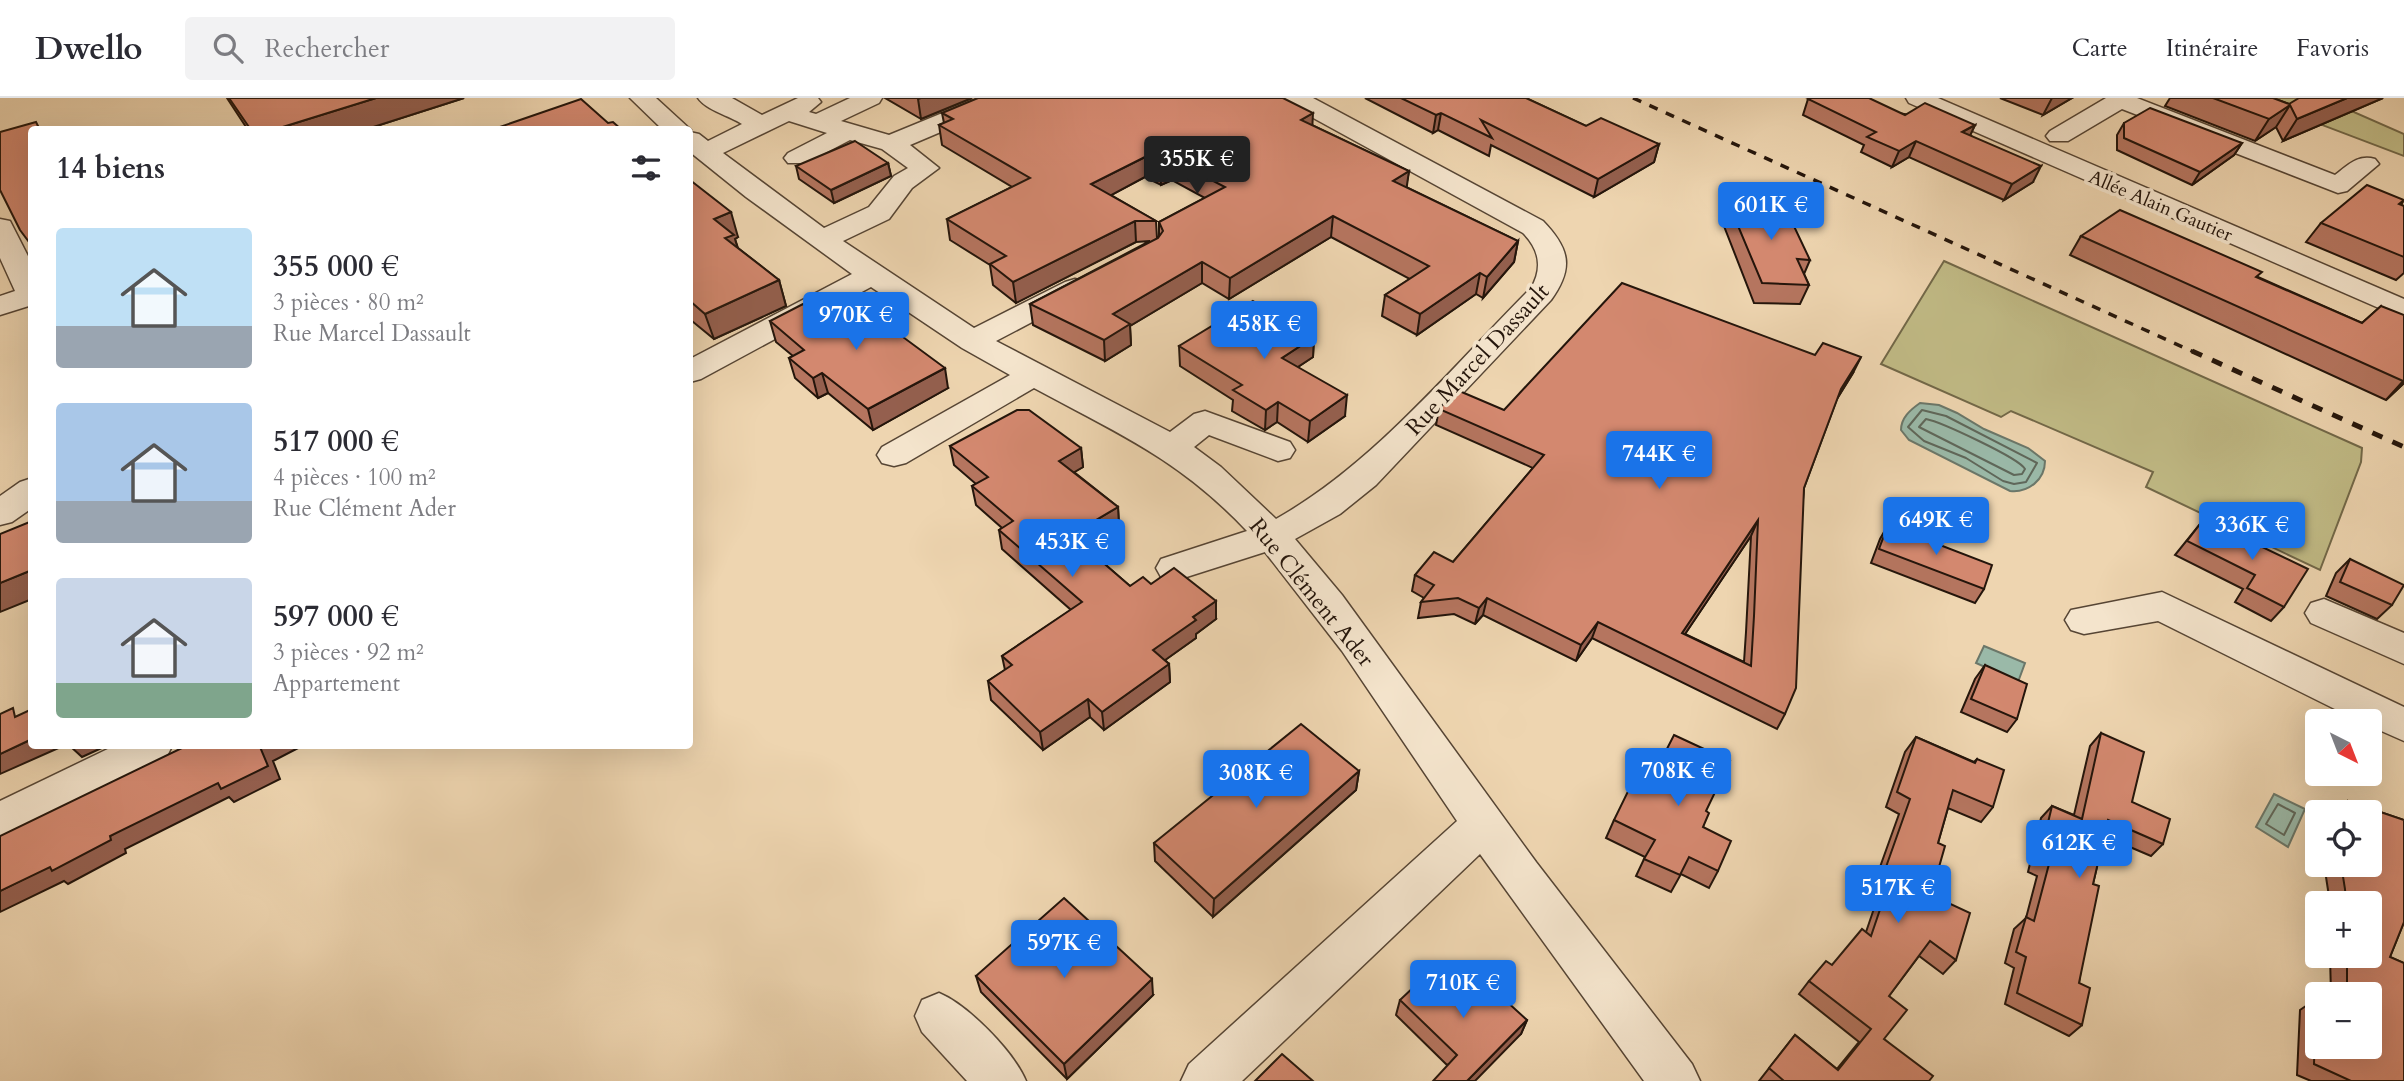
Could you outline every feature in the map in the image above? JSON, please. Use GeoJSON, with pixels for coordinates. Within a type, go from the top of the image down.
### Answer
{"type":"FeatureCollection","features":[{"type":"Feature","properties":{"kind":"street","name":"Rue Clément Ader"},"geometry":{"type":"LineString","coordinates":[[642,98],[670,126]]}},
{"type":"Feature","properties":{"kind":"street"},"geometry":{"type":"LineString","coordinates":[[710,98],[735,108],[761,126]]}},
{"type":"Feature","properties":{"kind":"street"},"geometry":{"type":"LineString","coordinates":[[695,151],[787,113],[818,110],[870,98]]}},
{"type":"Feature","properties":{"kind":"street"},"geometry":{"type":"LineString","coordinates":[[891,144],[1000,98]]}},
{"type":"Feature","properties":{"kind":"street","name":"Rue Marcel Dassault"},"geometry":{"type":"LineString","coordinates":[[1174,568],[1273,536],[1328,505],[1364,477],[1552,280],[1554,270],[1551,249],[1532,227],[1295,98]]}},
{"type":"Feature","properties":{"kind":"street"},"geometry":{"type":"LineString","coordinates":[[1969,98],[2059,136]]}},
{"type":"Feature","properties":{"kind":"street","name":"Allée Alain Gautier"},"geometry":{"type":"LineString","coordinates":[[1934,100],[2036,150],[2404,310]]}},
{"type":"Feature","properties":{"kind":"street"},"geometry":{"type":"LineString","coordinates":[[2036,150],[2120,100],[2338,185],[2365,164]]}},
{"type":"Feature","properties":{"kind":"street"},"geometry":{"type":"LineString","coordinates":[[818,110],[848,130],[891,144],[926,168],[903,182],[879,214],[822,240]]}},
{"type":"Feature","properties":{"kind":"street"},"geometry":{"type":"LineString","coordinates":[[797,158],[822,147],[848,130]]}},
{"type":"Feature","properties":{"kind":"street","name":"Rue Clément Ader"},"geometry":{"type":"LineString","coordinates":[[695,151],[871,275],[973,341],[1171,447],[1209,475],[1273,536],[1344,626],[1580,962],[1675,1081]]}},
{"type":"Feature","properties":{"kind":"street"},"geometry":{"type":"LineString","coordinates":[[0,227],[28,288]]}},
{"type":"Feature","properties":{"kind":"street"},"geometry":{"type":"LineString","coordinates":[[973,341],[1101,274]]}},
{"type":"Feature","properties":{"kind":"street"},"geometry":{"type":"LineString","coordinates":[[693,370],[871,275]]}},
{"type":"Feature","properties":{"kind":"street"},"geometry":{"type":"LineString","coordinates":[[0,306],[28,296]]}},
{"type":"Feature","properties":{"kind":"street"},"geometry":{"type":"LineString","coordinates":[[894,455],[1034,375]]}},
{"type":"Feature","properties":{"kind":"street"},"geometry":{"type":"LineString","coordinates":[[1171,447],[1205,422],[1278,450]]}},
{"type":"Feature","properties":{"kind":"street"},"geometry":{"type":"LineString","coordinates":[[0,513],[28,493]]}},
{"type":"Feature","properties":{"kind":"street"},"geometry":{"type":"LineString","coordinates":[[2084,620],[2162,606],[2404,725]]}},
{"type":"Feature","properties":{"kind":"street"},"geometry":{"type":"LineString","coordinates":[[2324,613],[2404,649]]}},
{"type":"Feature","properties":{"kind":"street"},"geometry":{"type":"LineString","coordinates":[[0,821],[146,749]]}},
{"type":"Feature","properties":{"kind":"street"},"geometry":{"type":"LineString","coordinates":[[1206,1081],[1483,824]]}},
{"type":"Feature","properties":{"kind":"street"},"geometry":{"type":"LineString","coordinates":[[939,1016],[1001,1081]]}},
{"type":"Feature","properties":{"kind":"shaded area"},"geometry":{"type":"Polygon","coordinates":[[[2251,98],[2322,98],[2404,134],[2404,156],[2251,98]]]}},
{"type":"Feature","properties":{"kind":"shaded area"},"geometry":{"type":"Polygon","coordinates":[[[1944,261],[2362,448],[2361,462],[2320,570],[2146,487],[2153,472],[2011,411],[2001,417],[1881,364],[1944,261]]]}},
{"type":"Feature","properties":{"kind":"water"},"geometry":{"type":"Polygon","coordinates":[[[1920,403],[1939,405],[2028,448],[2045,461],[2039,479],[2023,490],[2010,491],[1909,440],[1901,430],[1904,418],[1920,403]]]}},
{"type":"Feature","properties":{"kind":"water"},"geometry":{"type":"Polygon","coordinates":[[[1984,646],[2025,663],[2018,682],[1976,663],[1984,646]]]}},
{"type":"Feature","properties":{"kind":"water"},"geometry":{"type":"Polygon","coordinates":[[[2274,794],[2305,809],[2288,847],[2256,827],[2274,794]]]}},
{"type":"Feature","properties":{"kind":"building"},"geometry":{"type":"Polygon","coordinates":[[[229,98],[376,98],[286,126],[248,126],[229,98]]]}},
{"type":"Feature","properties":{"kind":"building"},"geometry":{"type":"Polygon","coordinates":[[[978,98],[1283,98],[1313,113],[1301,120],[1409,171],[1393,181],[1518,241],[1487,277],[1480,273],[1420,314],[1385,295],[1429,266],[1333,216],[1230,278],[1202,262],[1113,314],[1130,324],[1104,340],[1030,304],[1158,238],[1163,231],[1159,222],[1225,187],[1171,159],[1160,165],[1145,157],[1091,184],[1156,221],[1135,221],[1013,282],[990,264],[1006,256],[947,219],[1030,178],[939,125],[953,119],[942,113],[978,98]]]}},
{"type":"Feature","properties":{"kind":"building"},"geometry":{"type":"Polygon","coordinates":[[[1401,98],[1526,98],[1586,126],[1601,118],[1659,144],[1598,179],[1481,120],[1492,138],[1441,113],[1436,115],[1401,98]]]}},
{"type":"Feature","properties":{"kind":"building"},"geometry":{"type":"Polygon","coordinates":[[[1869,98],[1905,115],[1925,103],[1975,125],[1962,132],[2041,166],[2012,184],[1916,141],[1899,151],[1867,137],[1876,132],[1808,99],[1869,98]]]}},
{"type":"Feature","properties":{"kind":"building"},"geometry":{"type":"Polygon","coordinates":[[[2213,98],[2273,98],[2289,104],[2299,98],[2347,98],[2297,119],[2290,105],[2269,119],[2213,98]]]}},
{"type":"Feature","properties":{"kind":"building"},"geometry":{"type":"Polygon","coordinates":[[[581,99],[608,123],[613,122],[618,126],[503,126],[581,99]]]}},
{"type":"Feature","properties":{"kind":"building"},"geometry":{"type":"Polygon","coordinates":[[[2150,108],[2242,143],[2200,172],[2124,138],[2124,123],[2150,108]]]}},
{"type":"Feature","properties":{"kind":"building"},"geometry":{"type":"Polygon","coordinates":[[[36,122],[38,126],[28,126],[28,241],[0,190],[0,132],[36,122]]]}},
{"type":"Feature","properties":{"kind":"building"},"geometry":{"type":"Polygon","coordinates":[[[855,141],[888,163],[831,190],[796,166],[855,141]]]}},
{"type":"Feature","properties":{"kind":"building"},"geometry":{"type":"Polygon","coordinates":[[[693,182],[731,212],[714,219],[734,235],[725,238],[779,280],[705,314],[693,304],[693,182]]]}},
{"type":"Feature","properties":{"kind":"building"},"geometry":{"type":"Polygon","coordinates":[[[2367,185],[2404,200],[2399,204],[2404,206],[2404,257],[2321,223],[2367,185]]]}},
{"type":"Feature","properties":{"kind":"building"},"geometry":{"type":"Polygon","coordinates":[[[1728,202],[1783,203],[1810,260],[1797,259],[1809,285],[1762,283],[1728,202]]]}},
{"type":"Feature","properties":{"kind":"building"},"geometry":{"type":"Polygon","coordinates":[[[2120,210],[2262,272],[2256,277],[2362,323],[2381,306],[2404,315],[2404,380],[2081,236],[2120,210]]]}},
{"type":"Feature","properties":{"kind":"building"},"geometry":{"type":"Polygon","coordinates":[[[1622,283],[1815,355],[1823,343],[1861,357],[1841,389],[1804,488],[1796,688],[1785,714],[1598,622],[1581,645],[1487,598],[1479,608],[1458,598],[1421,602],[1434,585],[1415,575],[1434,552],[1453,562],[1544,455],[1439,409],[1457,390],[1504,410],[1622,283]],[[1758,520],[1682,633],[1751,666],[1758,520]]]}},
{"type":"Feature","properties":{"kind":"building"},"geometry":{"type":"Polygon","coordinates":[[[850,298],[945,368],[868,409],[822,373],[813,378],[789,358],[804,350],[770,321],[803,304],[816,315],[850,298]]]}},
{"type":"Feature","properties":{"kind":"building"},"geometry":{"type":"Polygon","coordinates":[[[1253,301],[1314,337],[1282,358],[1347,395],[1310,421],[1278,402],[1266,410],[1233,390],[1242,385],[1179,346],[1253,301]]]}},
{"type":"Feature","properties":{"kind":"building"},"geometry":{"type":"Polygon","coordinates":[[[1017,410],[1029,410],[1081,448],[1059,461],[1118,507],[1071,535],[1130,586],[1143,577],[1151,584],[1174,568],[1216,601],[1193,617],[1196,620],[1153,650],[1169,664],[1102,712],[1088,699],[1040,732],[988,681],[1012,665],[1002,656],[1082,602],[999,530],[1013,521],[972,486],[988,477],[950,446],[1017,410]]]}},
{"type":"Feature","properties":{"kind":"building"},"geometry":{"type":"Polygon","coordinates":[[[2204,519],[2308,569],[2284,607],[2247,588],[2255,575],[2187,541],[2204,519]]]}},
{"type":"Feature","properties":{"kind":"building"},"geometry":{"type":"Polygon","coordinates":[[[28,523],[28,572],[0,583],[0,534],[28,523]]]}},
{"type":"Feature","properties":{"kind":"building"},"geometry":{"type":"Polygon","coordinates":[[[1888,525],[1992,565],[1984,589],[1879,549],[1888,525]]]}},
{"type":"Feature","properties":{"kind":"building"},"geometry":{"type":"Polygon","coordinates":[[[2350,559],[2404,585],[2392,605],[2340,582],[2350,559]]]}},
{"type":"Feature","properties":{"kind":"building"},"geometry":{"type":"Polygon","coordinates":[[[1985,665],[2027,684],[2017,719],[1971,699],[1985,665]]]}},
{"type":"Feature","properties":{"kind":"building"},"geometry":{"type":"Polygon","coordinates":[[[13,708],[15,717],[28,711],[28,741],[0,754],[0,714],[13,708]]]}},
{"type":"Feature","properties":{"kind":"building"},"geometry":{"type":"Polygon","coordinates":[[[1301,724],[1359,771],[1214,899],[1154,843],[1301,724]]]}},
{"type":"Feature","properties":{"kind":"building"},"geometry":{"type":"Polygon","coordinates":[[[2101,733],[2144,752],[2132,802],[2170,819],[2163,844],[2108,820],[2093,884],[2099,886],[2079,983],[2090,988],[2082,1025],[2017,993],[2026,957],[2016,952],[2026,917],[2034,921],[2049,864],[2039,860],[2052,806],[2082,819],[2101,733]]]}},
{"type":"Feature","properties":{"kind":"building"},"geometry":{"type":"Polygon","coordinates":[[[1674,735],[1730,761],[1706,811],[1709,813],[1703,827],[1731,841],[1718,871],[1689,857],[1680,875],[1644,859],[1655,840],[1614,820],[1635,777],[1649,784],[1674,735]]]}},
{"type":"Feature","properties":{"kind":"building"},"geometry":{"type":"Polygon","coordinates":[[[1916,737],[1975,763],[1977,759],[2004,770],[1993,807],[1953,790],[1938,843],[1945,846],[1931,895],[1970,913],[1956,960],[1930,941],[1889,996],[1907,1010],[1884,1039],[1933,1076],[1929,1081],[1784,1081],[1769,1068],[1795,1035],[1838,1070],[1871,1029],[1809,981],[1826,961],[1832,965],[1862,929],[1871,936],[1893,871],[1886,867],[1910,799],[1897,792],[1916,737]]]}},
{"type":"Feature","properties":{"kind":"building"},"geometry":{"type":"Polygon","coordinates":[[[180,749],[261,749],[268,766],[221,789],[218,783],[110,836],[111,840],[52,871],[50,867],[0,891],[0,836],[180,749]]]}},
{"type":"Feature","properties":{"kind":"building"},"geometry":{"type":"Polygon","coordinates":[[[2382,813],[2404,820],[2404,922],[2390,957],[2404,963],[2404,1081],[2351,1081],[2314,1064],[2314,1059],[2382,1059],[2382,982],[2347,982],[2347,968],[2382,968],[2382,891],[2345,889],[2343,877],[2382,877],[2382,813]]]}},
{"type":"Feature","properties":{"kind":"building"},"geometry":{"type":"Polygon","coordinates":[[[1064,898],[1152,979],[1064,1064],[976,976],[1064,898]]]}},
{"type":"Feature","properties":{"kind":"building"},"geometry":{"type":"Polygon","coordinates":[[[1438,964],[1468,992],[1482,979],[1527,1020],[1467,1081],[1433,1081],[1457,1055],[1400,1000],[1438,964]]]}},
{"type":"Feature","properties":{"kind":"building"},"geometry":{"type":"Polygon","coordinates":[[[1282,1054],[1313,1081],[1255,1081],[1282,1054]]]}},
{"type":"Feature","properties":{"kind":"railway"},"geometry":{"type":"LineString","coordinates":[[1633,98],[2196,353]]}},
{"type":"Feature","properties":{"kind":"railway"},"geometry":{"type":"LineString","coordinates":[[2192,351],[2404,447]]}}]}
